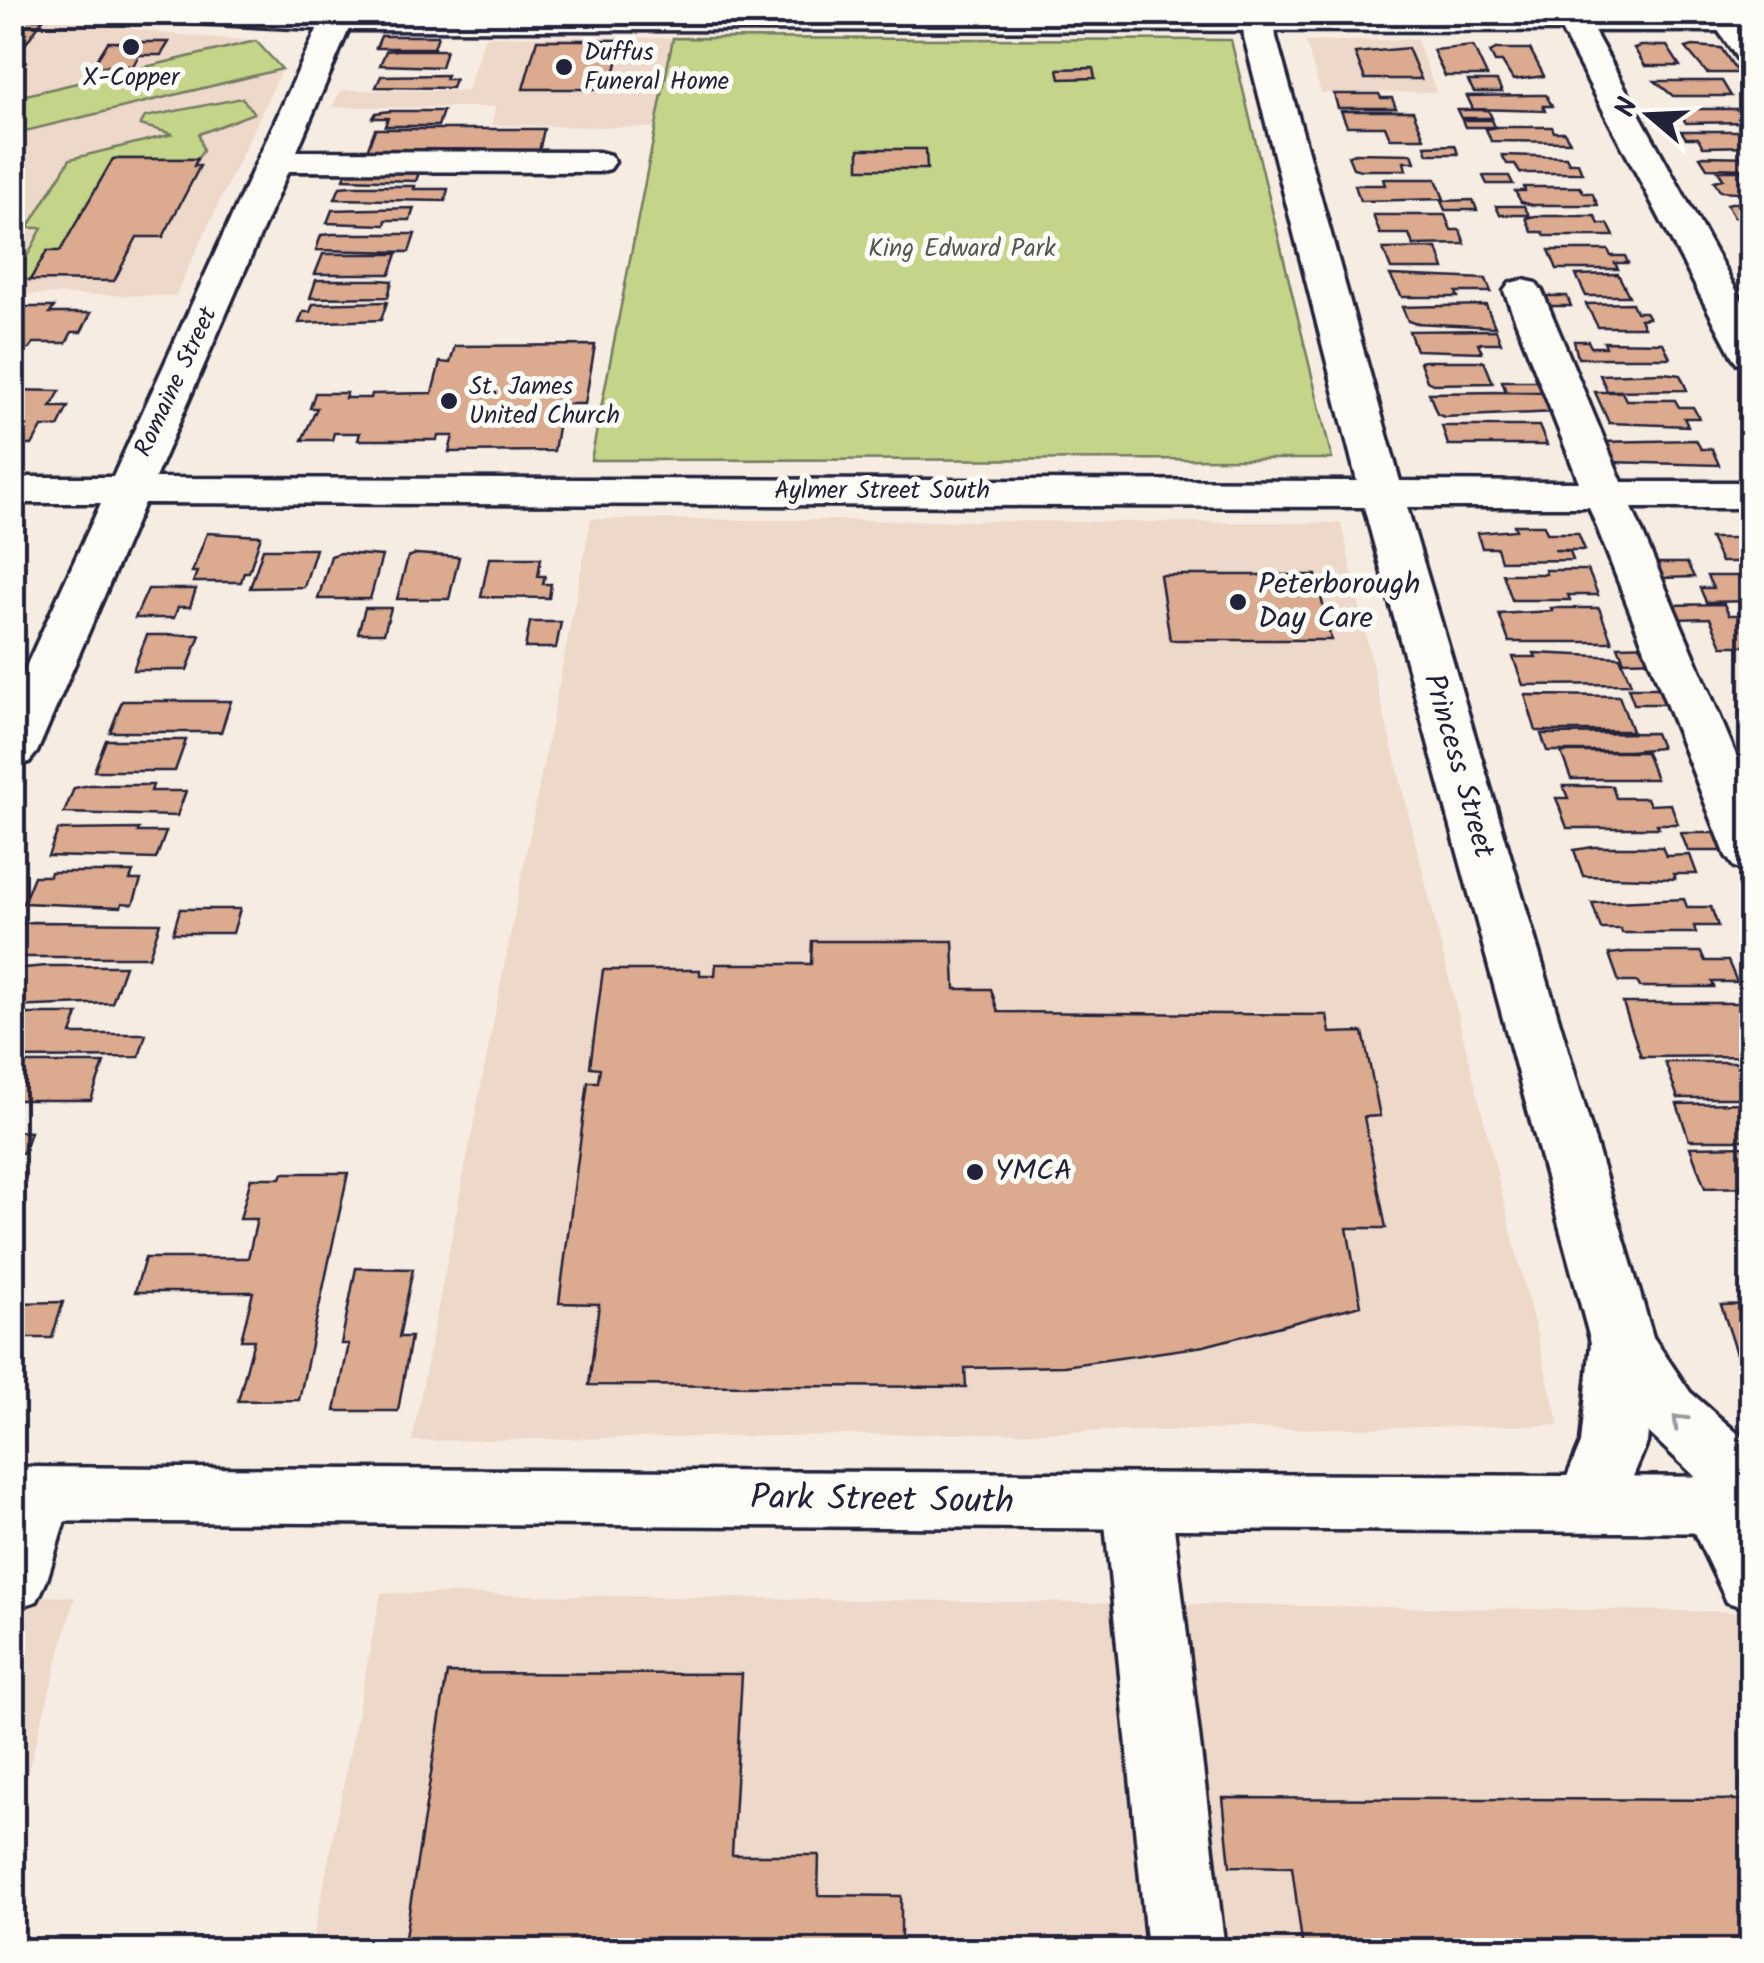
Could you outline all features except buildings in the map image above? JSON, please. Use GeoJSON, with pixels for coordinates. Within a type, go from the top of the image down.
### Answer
{"type":"FeatureCollection","features":[{"type":"Feature","properties":{"kind":"street"},"geometry":{"type":"LineString","coordinates":[[151,12],[257,20],[1257,18],[1574,24],[1740,22],[1752,57]]}},
{"type":"Feature","properties":{"kind":"street","name":"Romaine Street"},"geometry":{"type":"LineString","coordinates":[[12,752],[339,17]]}},
{"type":"Feature","properties":{"kind":"street","name":"Princess Street"},"geometry":{"type":"LineString","coordinates":[[1257,18],[1382,493],[1624,1342],[1667,1410],[1716,1456],[1739,1498]]}},
{"type":"Feature","properties":{"kind":"street"},"geometry":{"type":"LineString","coordinates":[[1574,24],[1752,356]]}},
{"type":"Feature","properties":{"kind":"street"},"geometry":{"type":"LineString","coordinates":[[277,161],[598,162]]}},
{"type":"Feature","properties":{"kind":"street"},"geometry":{"type":"LineString","coordinates":[[1523,290],[1752,856]]}},
{"type":"Feature","properties":{"kind":"street","name":"Aylmer Street South"},"geometry":{"type":"LineString","coordinates":[[12,490],[1752,494]]}},
{"type":"Feature","properties":{"kind":"street","name":"Princess Street"},"geometry":{"type":"LineString","coordinates":[[1590,1503],[1614,1443],[1624,1342]]}},
{"type":"Feature","properties":{"kind":"street"},"geometry":{"type":"LineString","coordinates":[[12,1580],[26,1494]]}},
{"type":"Feature","properties":{"kind":"street","name":"Park Street South"},"geometry":{"type":"LineString","coordinates":[[26,1494],[1138,1504],[1590,1503],[1739,1498]]}},
{"type":"Feature","properties":{"kind":"street"},"geometry":{"type":"LineString","coordinates":[[1739,1498],[1752,1581]]}},
{"type":"Feature","properties":{"kind":"street"},"geometry":{"type":"LineString","coordinates":[[1138,1504],[1186,1950]]}},
{"type":"Feature","properties":{"kind":"shaded area"},"geometry":{"type":"Polygon","coordinates":[[[13,13],[170,34],[256,41],[13,98],[13,13]]]}},
{"type":"Feature","properties":{"kind":"shaded area"},"geometry":{"type":"Polygon","coordinates":[[[485,36],[673,38],[657,128],[492,125],[495,107],[332,107],[341,90],[467,91],[485,36]]]}},
{"type":"Feature","properties":{"kind":"shaded area"},"geometry":{"type":"Polygon","coordinates":[[[1417,39],[1436,92],[1321,93],[1306,42],[1417,39]]]}},
{"type":"Feature","properties":{"kind":"shaded area"},"geometry":{"type":"Polygon","coordinates":[[[282,69],[175,296],[13,294],[12,134],[282,69]]]}},
{"type":"Feature","properties":{"kind":"shaded area"},"geometry":{"type":"Polygon","coordinates":[[[591,519],[1341,523],[1376,682],[1559,1425],[412,1441],[591,519]]]}},
{"type":"Feature","properties":{"kind":"shaded area"},"geometry":{"type":"Polygon","coordinates":[[[381,1593],[1751,1612],[1751,1950],[311,1950],[381,1593]]]}},
{"type":"Feature","properties":{"kind":"shaded area"},"geometry":{"type":"Polygon","coordinates":[[[13,1595],[75,1597],[13,1827],[13,1595]]]}},
{"type":"Feature","properties":{"kind":"green space","name":"King Edward Park"},"geometry":{"type":"Polygon","coordinates":[[[673,38],[1231,40],[1332,459],[591,460],[673,38]]]}},
{"type":"Feature","properties":{"kind":"green space"},"geometry":{"type":"Polygon","coordinates":[[[256,41],[282,69],[13,134],[13,98],[256,41]]]}},
{"type":"Feature","properties":{"kind":"green space"},"geometry":{"type":"Polygon","coordinates":[[[242,98],[254,113],[199,134],[203,151],[197,159],[113,159],[60,251],[47,251],[30,280],[15,279],[42,228],[28,228],[70,159],[173,134],[140,125],[145,117],[242,98]]]}},
{"type":"Feature","properties":{"kind":"place","name":"X-Copper"},"geometry":{"type":"Point","coordinates":[131,47]}},
{"type":"Feature","properties":{"kind":"place","name":"Duffus Funeral Home"},"geometry":{"type":"Point","coordinates":[564,67]}},
{"type":"Feature","properties":{"kind":"place","name":"St. James United Church"},"geometry":{"type":"Point","coordinates":[449,401]}},
{"type":"Feature","properties":{"kind":"place","name":"Peterborough Day Care"},"geometry":{"type":"Point","coordinates":[1238,602]}},
{"type":"Feature","properties":{"kind":"place","name":"YMCA"},"geometry":{"type":"Point","coordinates":[975,1172]}}]}
